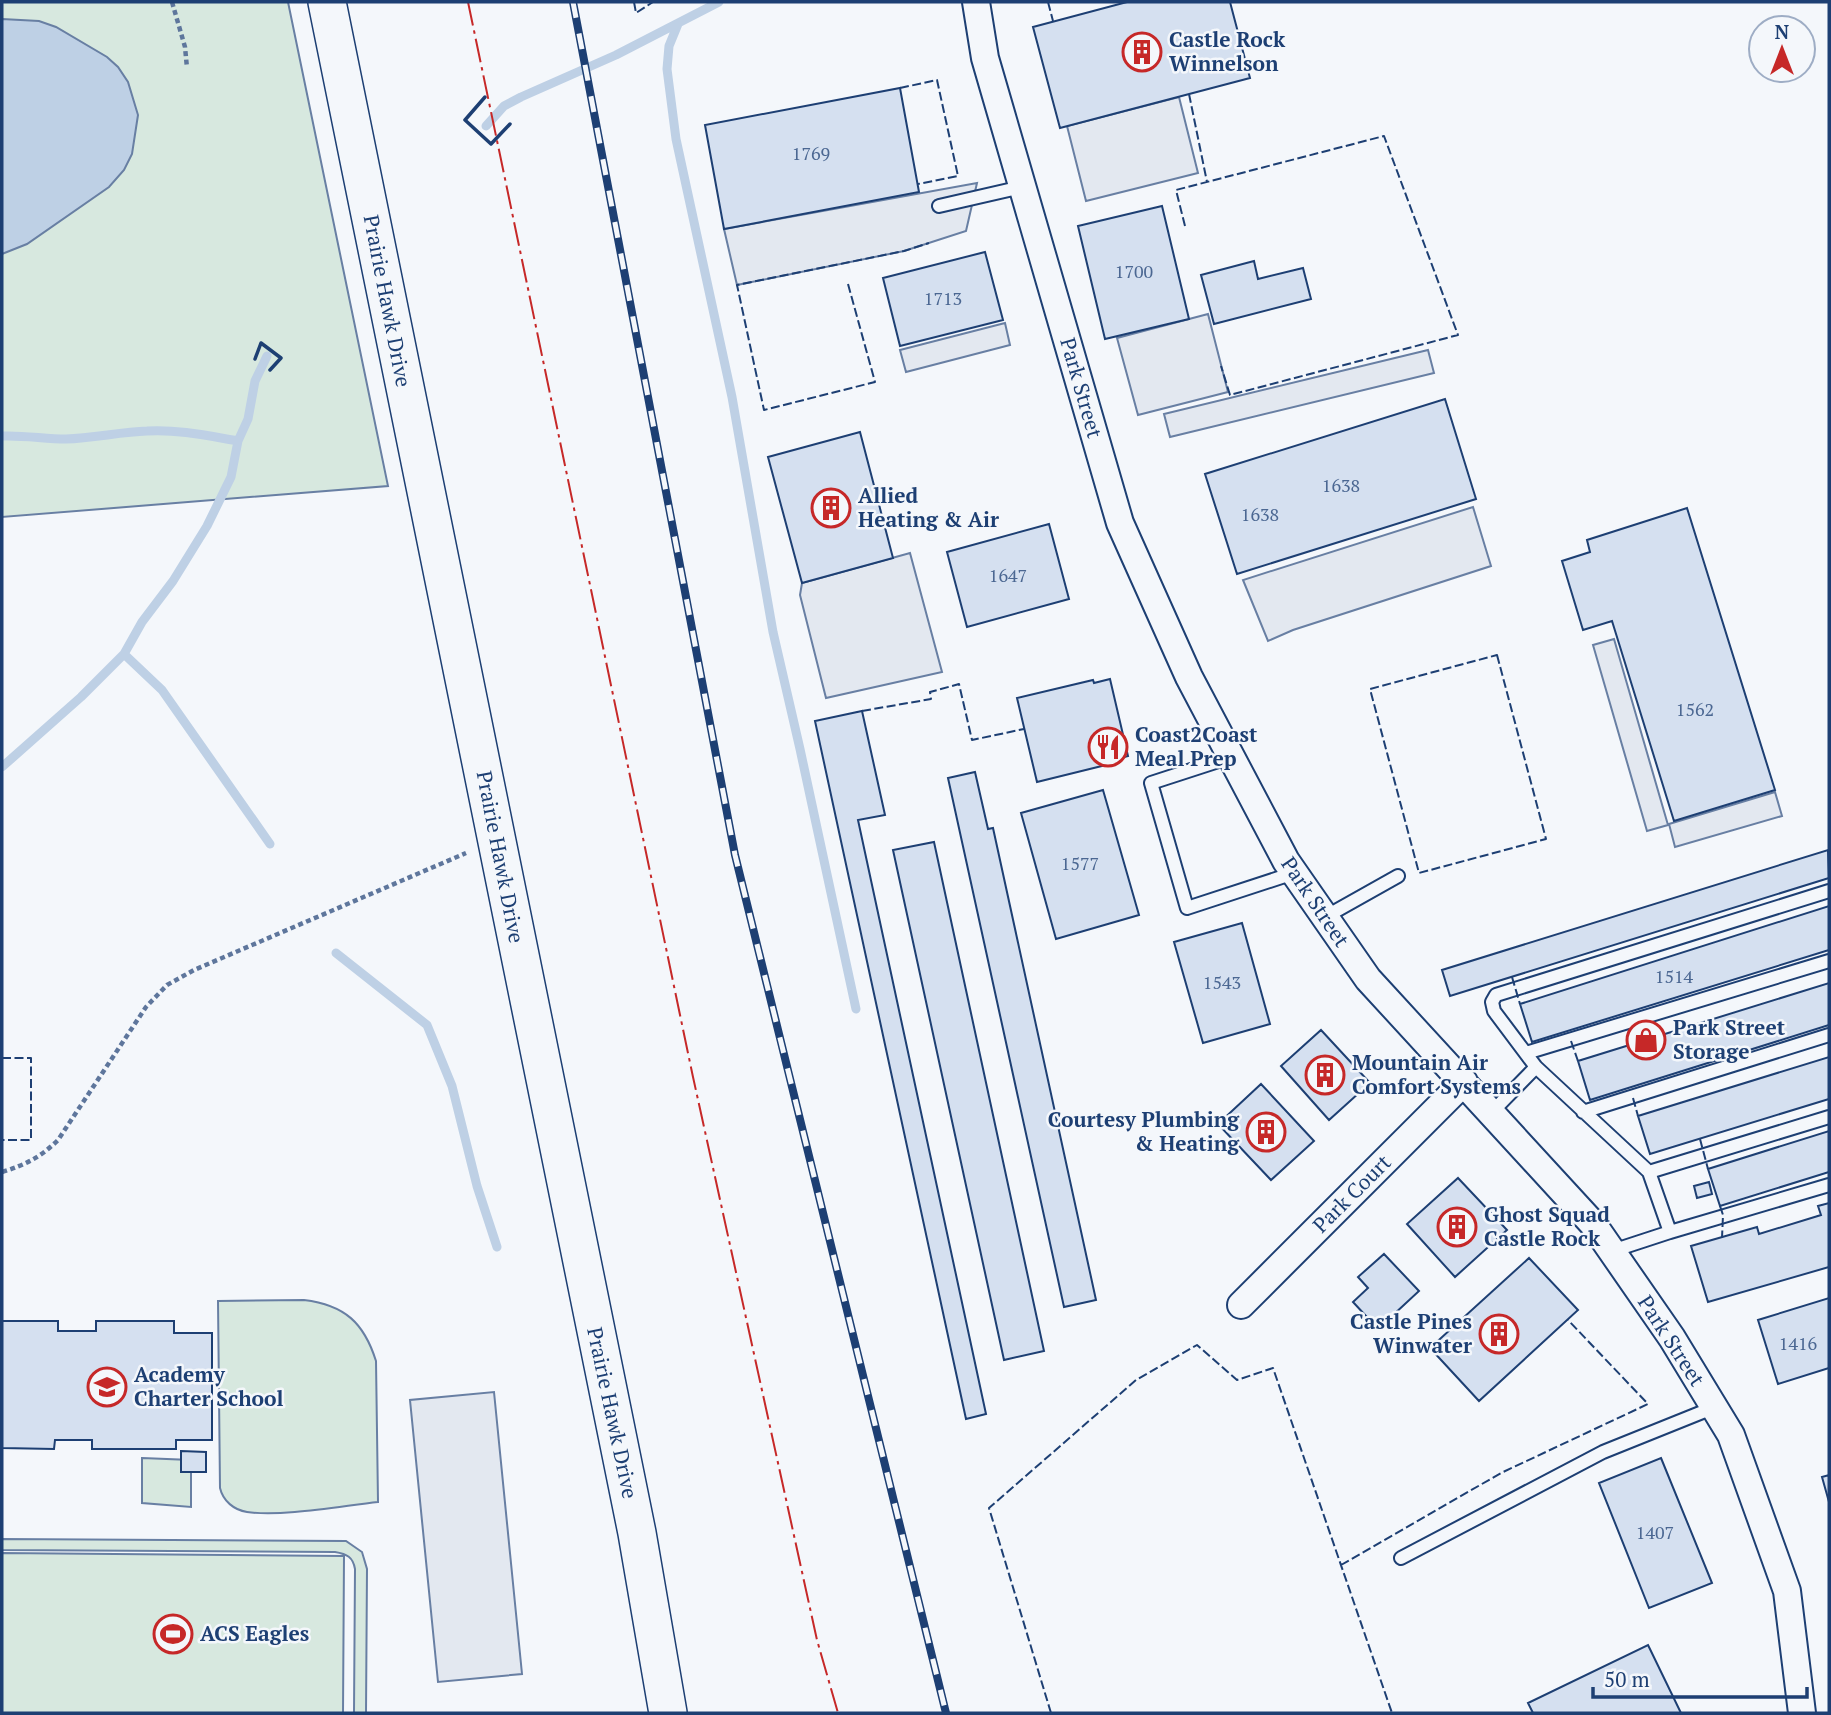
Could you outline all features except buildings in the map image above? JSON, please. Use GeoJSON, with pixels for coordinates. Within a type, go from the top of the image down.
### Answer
{"type":"FeatureCollection","features":[{"type":"Feature","properties":{"kind":"street","name":"Prairie Hawk Drive"},"geometry":{"type":"LineString","coordinates":[[327,2],[637,1533],[668,1713]]}},
{"type":"Feature","properties":{"kind":"street","name":"Park Street"},"geometry":{"type":"LineString","coordinates":[[976,2],[985,58],[1120,523],[1189,677],[1286,861],[1368,979],[1593,1224],[1672,1338],[1715,1407],[1731,1435],[1787,1591],[1802,1713]]}},
{"type":"Feature","properties":{"kind":"street","name":"Park Court"},"geometry":{"type":"LineString","coordinates":[[1241,1305],[1464,1082]]}},
{"type":"Feature","properties":{"kind":"lane"},"geometry":{"type":"LineString","coordinates":[[939,206],[1022,187]]}},
{"type":"Feature","properties":{"kind":"lane"},"geometry":{"type":"LineString","coordinates":[[1231,757],[1152,783],[1188,908],[1294,873]]}},
{"type":"Feature","properties":{"kind":"lane"},"geometry":{"type":"LineString","coordinates":[[1325,917],[1398,876]]}},
{"type":"Feature","properties":{"kind":"lane"},"geometry":{"type":"LineString","coordinates":[[1670,1232],[1649,1172],[1536,1067],[1494,1011],[1492,1002],[1496,995],[1829,891]]}},
{"type":"Feature","properties":{"kind":"lane"},"geometry":{"type":"LineString","coordinates":[[1526,1053],[1829,961]]}},
{"type":"Feature","properties":{"kind":"lane"},"geometry":{"type":"LineString","coordinates":[[1583,1112],[1829,1035]]}},
{"type":"Feature","properties":{"kind":"lane"},"geometry":{"type":"LineString","coordinates":[[1492,1113],[1536,1067]]}},
{"type":"Feature","properties":{"kind":"lane"},"geometry":{"type":"LineString","coordinates":[[1649,1172],[1829,1117]]}},
{"type":"Feature","properties":{"kind":"lane"},"geometry":{"type":"LineString","coordinates":[[1612,1251],[1829,1185]]}},
{"type":"Feature","properties":{"kind":"lane"},"geometry":{"type":"LineString","coordinates":[[1401,1558],[1603,1452],[1715,1407]]}},
{"type":"Feature","properties":{"kind":"path"},"geometry":{"type":"LineString","coordinates":[[172,2],[186,47],[187,68]]}},
{"type":"Feature","properties":{"kind":"path"},"geometry":{"type":"LineString","coordinates":[[2,1172],[24,1165],[42,1155],[58,1140],[146,1007],[167,985],[460,855],[498,845]]}},
{"type":"Feature","properties":{"kind":"shaded area"},"geometry":{"type":"Polygon","coordinates":[[[2,2],[288,2],[388,486],[2,517],[2,2]]]}},
{"type":"Feature","properties":{"kind":"shaded area"},"geometry":{"type":"Polygon","coordinates":[[[1179,97],[1198,173],[1086,201],[1067,126],[1179,97]]]}},
{"type":"Feature","properties":{"kind":"shaded area"},"geometry":{"type":"Polygon","coordinates":[[[977,183],[966,231],[904,251],[737,285],[724,229],[977,183]]]}},
{"type":"Feature","properties":{"kind":"shaded area"},"geometry":{"type":"Polygon","coordinates":[[[1208,314],[1228,392],[1138,415],[1117,338],[1208,314]]]}},
{"type":"Feature","properties":{"kind":"shaded area"},"geometry":{"type":"Polygon","coordinates":[[[1005,323],[1010,345],[906,372],[900,350],[1005,323]]]}},
{"type":"Feature","properties":{"kind":"shaded area"},"geometry":{"type":"Polygon","coordinates":[[[1428,350],[1434,373],[1170,437],[1164,414],[1428,350]]]}},
{"type":"Feature","properties":{"kind":"shaded area"},"geometry":{"type":"Polygon","coordinates":[[[1473,507],[1491,566],[1293,630],[1268,641],[1243,580],[1473,507]]]}},
{"type":"Feature","properties":{"kind":"shaded area"},"geometry":{"type":"Polygon","coordinates":[[[910,553],[942,672],[826,698],[800,595],[802,583],[910,553]]]}},
{"type":"Feature","properties":{"kind":"shaded area"},"geometry":{"type":"Polygon","coordinates":[[[1614,639],[1668,825],[1647,831],[1593,645],[1614,639]]]}},
{"type":"Feature","properties":{"kind":"shaded area"},"geometry":{"type":"Polygon","coordinates":[[[1775,792],[1782,816],[1675,847],[1669,824],[1775,792]]]}},
{"type":"Feature","properties":{"kind":"shaded area"},"geometry":{"type":"Polygon","coordinates":[[[304,1300],[331,1306],[351,1318],[365,1336],[376,1361],[378,1502],[294,1512],[242,1511],[226,1501],[220,1488],[218,1301],[304,1300]]]}},
{"type":"Feature","properties":{"kind":"shaded area"},"geometry":{"type":"Polygon","coordinates":[[[494,1392],[522,1674],[438,1682],[410,1400],[494,1392]]]}},
{"type":"Feature","properties":{"kind":"shaded area"},"geometry":{"type":"Polygon","coordinates":[[[142,1458],[191,1460],[191,1507],[142,1503],[142,1458]]]}},
{"type":"Feature","properties":{"kind":"shaded area"},"geometry":{"type":"Polygon","coordinates":[[[2,1539],[346,1541],[362,1552],[367,1569],[366,1713],[354,1713],[355,1569],[353,1562],[346,1555],[335,1552],[2,1550],[2,1539]]]}},
{"type":"Feature","properties":{"kind":"shaded area","name":"ACS Eagles"},"geometry":{"type":"Polygon","coordinates":[[[2,1553],[344,1556],[343,1713],[2,1713],[2,1553]]]}},
{"type":"Feature","properties":{"kind":"water"},"geometry":{"type":"Polygon","coordinates":[[[2,19],[39,21],[56,27],[107,57],[128,82],[138,115],[132,154],[124,170],[109,187],[27,244],[2,254],[2,19]]]}},
{"type":"Feature","properties":{"kind":"waterway"},"geometry":{"type":"LineString","coordinates":[[486,126],[504,106],[616,55],[719,2]]}},
{"type":"Feature","properties":{"kind":"waterway"},"geometry":{"type":"LineString","coordinates":[[678,24],[669,46],[667,69],[676,139],[732,397],[773,632],[856,1009]]}},
{"type":"Feature","properties":{"kind":"waterway"},"geometry":{"type":"LineString","coordinates":[[2,767],[81,697],[124,654],[142,622],[173,581],[207,526],[231,477],[238,441],[248,419],[255,381],[267,356]]}},
{"type":"Feature","properties":{"kind":"waterway"},"geometry":{"type":"LineString","coordinates":[[2,436],[66,439],[170,431],[238,441]]}},
{"type":"Feature","properties":{"kind":"waterway"},"geometry":{"type":"LineString","coordinates":[[124,654],[162,690],[270,844]]}},
{"type":"Feature","properties":{"kind":"waterway"},"geometry":{"type":"LineString","coordinates":[[336,953],[427,1025],[452,1086],[477,1186],[497,1247]]}},
{"type":"Feature","properties":{"kind":"railway"},"geometry":{"type":"LineString","coordinates":[[573,2],[735,855],[946,1713]]}},
{"type":"Feature","properties":{"kind":"fence"},"geometry":{"type":"LineString","coordinates":[[634,2],[636,13],[653,2]]}},
{"type":"Feature","properties":{"kind":"fence"},"geometry":{"type":"LineString","coordinates":[[1048,2],[1053,21]]}},
{"type":"Feature","properties":{"kind":"fence"},"geometry":{"type":"LineString","coordinates":[[900,88],[937,80],[958,176],[918,184]]}},
{"type":"Feature","properties":{"kind":"fence"},"geometry":{"type":"LineString","coordinates":[[1189,94],[1207,182]]}},
{"type":"Feature","properties":{"kind":"fence"},"geometry":{"type":"LineString","coordinates":[[1185,226],[1176,190],[1384,136],[1458,335],[1230,395],[1221,366]]}},
{"type":"Feature","properties":{"kind":"fence"},"geometry":{"type":"LineString","coordinates":[[848,284],[875,382],[764,410],[737,285],[904,251],[929,243]]}},
{"type":"Feature","properties":{"kind":"fence"},"geometry":{"type":"LineString","coordinates":[[1497,655],[1546,839],[1419,873],[1370,689],[1497,655]]}},
{"type":"Feature","properties":{"kind":"fence"},"geometry":{"type":"LineString","coordinates":[[862,711],[931,699],[930,692],[959,684],[972,740],[1024,729]]}},
{"type":"Feature","properties":{"kind":"fence"},"geometry":{"type":"LineString","coordinates":[[1512,977],[1520,1004]]}},
{"type":"Feature","properties":{"kind":"fence"},"geometry":{"type":"LineString","coordinates":[[1571,1041],[1578,1061]]}},
{"type":"Feature","properties":{"kind":"fence"},"geometry":{"type":"LineString","coordinates":[[2,1058],[31,1058],[31,1140],[2,1140]]}},
{"type":"Feature","properties":{"kind":"fence"},"geometry":{"type":"LineString","coordinates":[[1633,1098],[1638,1116]]}},
{"type":"Feature","properties":{"kind":"fence"},"geometry":{"type":"LineString","coordinates":[[1700,1139],[1708,1169]]}},
{"type":"Feature","properties":{"kind":"fence"},"geometry":{"type":"LineString","coordinates":[[1720,1206],[1723,1215],[1722,1238]]}},
{"type":"Feature","properties":{"kind":"fence"},"geometry":{"type":"LineString","coordinates":[[1341,1565],[1501,1473],[1648,1404],[1568,1320]]}},
{"type":"Feature","properties":{"kind":"fence"},"geometry":{"type":"LineString","coordinates":[[1051,1713],[989,1508],[1136,1380],[1197,1345],[1237,1380],[1273,1368],[1392,1713]]}},
{"type":"Feature","properties":{"kind":"wall"},"geometry":{"type":"LineString","coordinates":[[485,97],[465,120],[491,144],[510,124]]}},
{"type":"Feature","properties":{"kind":"wall"},"geometry":{"type":"LineString","coordinates":[[255,359],[261,343],[281,358],[270,370]]}},
{"type":"Feature","properties":{"kind":"power"},"geometry":{"type":"LineString","coordinates":[[468,2],[693,1077],[817,1640],[838,1713]]}},
{"type":"Feature","properties":{"kind":"place","name":"Castle Rock Winnelson"},"geometry":{"type":"Point","coordinates":[1142,52]}},
{"type":"Feature","properties":{"kind":"place","name":"Allied Heating & Air"},"geometry":{"type":"Point","coordinates":[831,508]}},
{"type":"Feature","properties":{"kind":"place","name":"Coast2Coast Meal Prep"},"geometry":{"type":"Point","coordinates":[1108,747]}},
{"type":"Feature","properties":{"kind":"place","name":"Park Street Storage"},"geometry":{"type":"Point","coordinates":[1646,1040]}},
{"type":"Feature","properties":{"kind":"place","name":"Mountain Air Comfort Systems"},"geometry":{"type":"Point","coordinates":[1325,1075]}},
{"type":"Feature","properties":{"kind":"place","name":"Courtesy Plumbing & Heating"},"geometry":{"type":"Point","coordinates":[1266,1132]}},
{"type":"Feature","properties":{"kind":"place","name":"Ghost Squad Castle Rock"},"geometry":{"type":"Point","coordinates":[1457,1227]}},
{"type":"Feature","properties":{"kind":"place","name":"Castle Pines Winwater"},"geometry":{"type":"Point","coordinates":[1499,1334]}},
{"type":"Feature","properties":{"kind":"place","name":"Academy Charter School"},"geometry":{"type":"Point","coordinates":[107,1387]}},
{"type":"Feature","properties":{"kind":"place","name":"ACS Eagles"},"geometry":{"type":"Point","coordinates":[173,1634]}}]}
